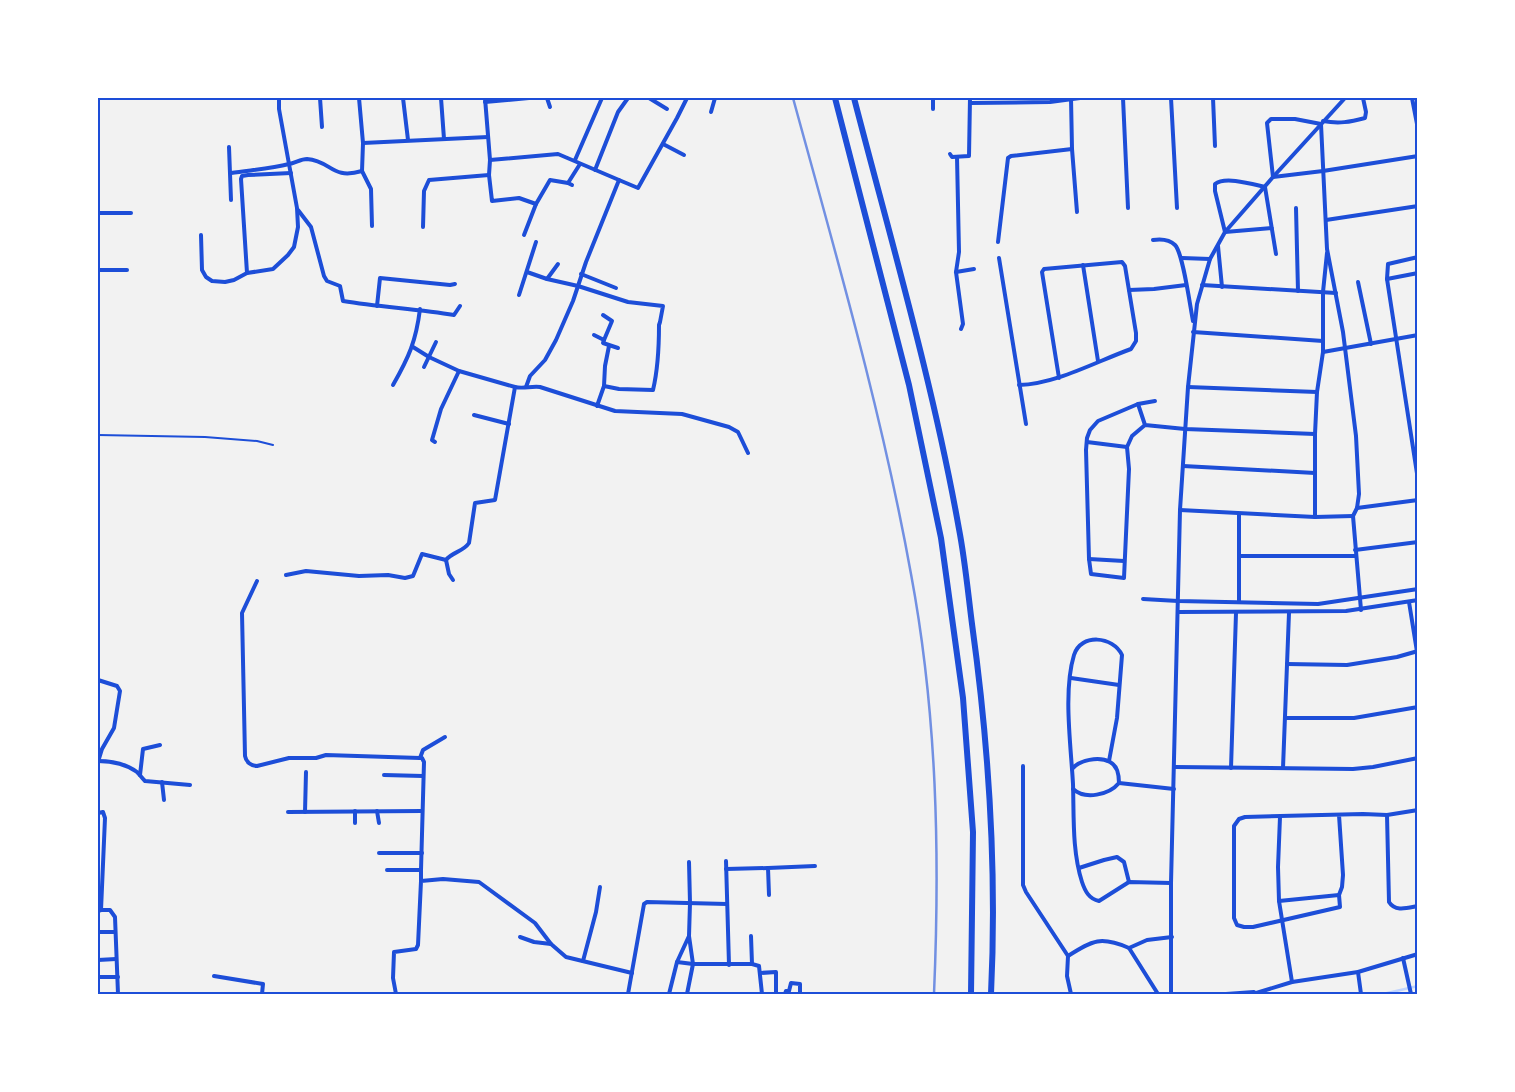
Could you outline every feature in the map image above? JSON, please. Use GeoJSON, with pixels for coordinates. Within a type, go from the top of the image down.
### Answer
{"type":"FeatureCollection","features":[{"type":"Feature","properties":{"kind":"highway"},"geometry":{"type":"LineString","coordinates":[[835,98],[909,385],[941,538],[963,698],[973,832],[971,994]]}},
{"type":"Feature","properties":{"kind":"highway"},"geometry":{"type":"LineString","coordinates":[[854,98],[925,373],[960,531],[982,696],[992,834],[991,994]]}},
{"type":"Feature","properties":{"kind":"street"},"geometry":{"type":"LineString","coordinates":[[201,235],[202,270],[206,278],[212,281],[225,282],[234,280],[247,273],[273,269],[294,247],[297,236],[297,208],[279,109],[279,98]]}},
{"type":"Feature","properties":{"kind":"street"},"geometry":{"type":"LineString","coordinates":[[320,98],[322,127]]}},
{"type":"Feature","properties":{"kind":"street"},"geometry":{"type":"LineString","coordinates":[[359,98],[363,143],[362,171],[371,189],[372,226]]}},
{"type":"Feature","properties":{"kind":"street"},"geometry":{"type":"LineString","coordinates":[[403,98],[408,140]]}},
{"type":"Feature","properties":{"kind":"street"},"geometry":{"type":"LineString","coordinates":[[441,98],[444,138]]}},
{"type":"Feature","properties":{"kind":"street"},"geometry":{"type":"LineString","coordinates":[[529,98],[485,100],[490,160],[489,175],[492,201],[519,198],[536,204]]}},
{"type":"Feature","properties":{"kind":"street"},"geometry":{"type":"LineString","coordinates":[[547,98],[550,106]]}},
{"type":"Feature","properties":{"kind":"street"},"geometry":{"type":"LineString","coordinates":[[575,160],[602,98]]}},
{"type":"Feature","properties":{"kind":"street"},"geometry":{"type":"LineString","coordinates":[[594,170],[618,112],[628,98]]}},
{"type":"Feature","properties":{"kind":"street"},"geometry":{"type":"LineString","coordinates":[[649,98],[667,109]]}},
{"type":"Feature","properties":{"kind":"street"},"geometry":{"type":"LineString","coordinates":[[490,160],[558,154],[638,188],[687,98]]}},
{"type":"Feature","properties":{"kind":"street"},"geometry":{"type":"LineString","coordinates":[[711,112],[715,98]]}},
{"type":"Feature","properties":{"kind":"street"},"geometry":{"type":"LineString","coordinates":[[933,98],[933,109]]}},
{"type":"Feature","properties":{"kind":"street"},"geometry":{"type":"LineString","coordinates":[[950,154],[951,157],[969,156],[970,98]]}},
{"type":"Feature","properties":{"kind":"street"},"geometry":{"type":"LineString","coordinates":[[1071,98],[1072,149],[1077,212]]}},
{"type":"Feature","properties":{"kind":"street"},"geometry":{"type":"LineString","coordinates":[[970,103],[1050,102],[1080,98]]}},
{"type":"Feature","properties":{"kind":"street"},"geometry":{"type":"LineString","coordinates":[[1123,98],[1128,208]]}},
{"type":"Feature","properties":{"kind":"street"},"geometry":{"type":"LineString","coordinates":[[1171,98],[1177,208]]}},
{"type":"Feature","properties":{"kind":"street"},"geometry":{"type":"LineString","coordinates":[[1213,98],[1215,146]]}},
{"type":"Feature","properties":{"kind":"street"},"geometry":{"type":"LineString","coordinates":[[1273,177],[1267,126],[1269,120],[1295,119],[1338,124],[1351,122],[1365,118],[1366,112],[1363,98]]}},
{"type":"Feature","properties":{"kind":"street"},"geometry":{"type":"LineString","coordinates":[[1412,98],[1418,129]]}},
{"type":"Feature","properties":{"kind":"street"},"geometry":{"type":"LineString","coordinates":[[1170,994],[1180,510],[1192,332],[1197,304],[1210,259],[1225,232],[1342,99]]}},
{"type":"Feature","properties":{"kind":"street"},"geometry":{"type":"LineString","coordinates":[[1315,517],[1315,434],[1323,341],[1323,292],[1327,249],[1322,122]]}},
{"type":"Feature","properties":{"kind":"street"},"geometry":{"type":"LineString","coordinates":[[363,143],[488,137]]}},
{"type":"Feature","properties":{"kind":"street"},"geometry":{"type":"LineString","coordinates":[[663,144],[684,155]]}},
{"type":"Feature","properties":{"kind":"street"},"geometry":{"type":"LineString","coordinates":[[229,146],[231,200]]}},
{"type":"Feature","properties":{"kind":"street"},"geometry":{"type":"LineString","coordinates":[[998,242],[1008,158],[1072,149]]}},
{"type":"Feature","properties":{"kind":"street"},"geometry":{"type":"LineString","coordinates":[[1273,177],[1418,156]]}},
{"type":"Feature","properties":{"kind":"street"},"geometry":{"type":"LineString","coordinates":[[957,157],[959,252],[956,261],[956,272],[961,329]]}},
{"type":"Feature","properties":{"kind":"street"},"geometry":{"type":"LineString","coordinates":[[231,173],[309,159],[340,173],[347,174],[362,171]]}},
{"type":"Feature","properties":{"kind":"street"},"geometry":{"type":"LineString","coordinates":[[524,235],[536,204],[550,179],[570,184],[580,164]]}},
{"type":"Feature","properties":{"kind":"street"},"geometry":{"type":"LineString","coordinates":[[247,273],[242,176],[248,174],[291,173]]}},
{"type":"Feature","properties":{"kind":"street"},"geometry":{"type":"LineString","coordinates":[[423,227],[424,191],[429,180],[489,175]]}},
{"type":"Feature","properties":{"kind":"street"},"geometry":{"type":"LineString","coordinates":[[413,347],[459,371],[520,389],[527,384],[530,376],[546,358],[556,340],[619,180]]}},
{"type":"Feature","properties":{"kind":"street"},"geometry":{"type":"LineString","coordinates":[[1225,232],[1215,184],[1224,180],[1265,187]]}},
{"type":"Feature","properties":{"kind":"street"},"geometry":{"type":"LineString","coordinates":[[1265,187],[1276,254]]}},
{"type":"Feature","properties":{"kind":"street"},"geometry":{"type":"LineString","coordinates":[[1326,220],[1418,206]]}},
{"type":"Feature","properties":{"kind":"street"},"geometry":{"type":"LineString","coordinates":[[297,208],[311,227],[324,276],[327,281],[340,286],[342,300],[454,315],[460,306]]}},
{"type":"Feature","properties":{"kind":"street"},"geometry":{"type":"LineString","coordinates":[[1296,208],[1298,291]]}},
{"type":"Feature","properties":{"kind":"street"},"geometry":{"type":"LineString","coordinates":[[98,213],[131,213]]}},
{"type":"Feature","properties":{"kind":"street"},"geometry":{"type":"LineString","coordinates":[[1225,232],[1272,228]]}},
{"type":"Feature","properties":{"kind":"street"},"geometry":{"type":"LineString","coordinates":[[1153,240],[1161,239],[1174,243],[1182,258],[1194,324]]}},
{"type":"Feature","properties":{"kind":"street"},"geometry":{"type":"LineString","coordinates":[[519,295],[536,242]]}},
{"type":"Feature","properties":{"kind":"street"},"geometry":{"type":"LineString","coordinates":[[1218,246],[1222,287]]}},
{"type":"Feature","properties":{"kind":"street"},"geometry":{"type":"LineString","coordinates":[[1327,249],[1345,348],[1356,436],[1360,494],[1353,516],[1360,604]]}},
{"type":"Feature","properties":{"kind":"street"},"geometry":{"type":"LineString","coordinates":[[1418,257],[1388,264],[1387,279],[1418,480]]}},
{"type":"Feature","properties":{"kind":"street"},"geometry":{"type":"LineString","coordinates":[[999,258],[1026,424]]}},
{"type":"Feature","properties":{"kind":"street"},"geometry":{"type":"LineString","coordinates":[[1182,258],[1210,259]]}},
{"type":"Feature","properties":{"kind":"street"},"geometry":{"type":"LineString","coordinates":[[1019,385],[1059,378],[1131,349],[1134,346],[1136,333],[1125,266],[1122,262],[1044,269],[1042,272],[1059,378]]}},
{"type":"Feature","properties":{"kind":"street"},"geometry":{"type":"LineString","coordinates":[[547,279],[558,264]]}},
{"type":"Feature","properties":{"kind":"street"},"geometry":{"type":"LineString","coordinates":[[1082,266],[1098,361]]}},
{"type":"Feature","properties":{"kind":"street"},"geometry":{"type":"LineString","coordinates":[[98,270],[128,270]]}},
{"type":"Feature","properties":{"kind":"street"},"geometry":{"type":"LineString","coordinates":[[956,272],[974,270]]}},
{"type":"Feature","properties":{"kind":"street"},"geometry":{"type":"LineString","coordinates":[[527,272],[628,302],[663,306],[658,324],[660,337],[652,390],[619,389],[604,386]]}},
{"type":"Feature","properties":{"kind":"street"},"geometry":{"type":"LineString","coordinates":[[1387,279],[1418,273]]}},
{"type":"Feature","properties":{"kind":"street"},"geometry":{"type":"LineString","coordinates":[[581,274],[616,288]]}},
{"type":"Feature","properties":{"kind":"street"},"geometry":{"type":"LineString","coordinates":[[377,306],[380,278],[455,284]]}},
{"type":"Feature","properties":{"kind":"street"},"geometry":{"type":"LineString","coordinates":[[1358,282],[1371,344]]}},
{"type":"Feature","properties":{"kind":"street"},"geometry":{"type":"LineString","coordinates":[[1129,290],[1186,285]]}},
{"type":"Feature","properties":{"kind":"street"},"geometry":{"type":"LineString","coordinates":[[1202,285],[1336,293]]}},
{"type":"Feature","properties":{"kind":"street"},"geometry":{"type":"LineString","coordinates":[[393,384],[413,347],[420,309]]}},
{"type":"Feature","properties":{"kind":"street"},"geometry":{"type":"LineString","coordinates":[[602,315],[612,321],[604,340]]}},
{"type":"Feature","properties":{"kind":"street"},"geometry":{"type":"LineString","coordinates":[[1192,332],[1323,341]]}},
{"type":"Feature","properties":{"kind":"street"},"geometry":{"type":"LineString","coordinates":[[594,335],[604,340],[604,343],[618,348]]}},
{"type":"Feature","properties":{"kind":"street"},"geometry":{"type":"LineString","coordinates":[[1322,352],[1418,335]]}},
{"type":"Feature","properties":{"kind":"street"},"geometry":{"type":"LineString","coordinates":[[424,367],[436,342]]}},
{"type":"Feature","properties":{"kind":"street"},"geometry":{"type":"LineString","coordinates":[[597,406],[604,386],[605,366],[610,346]]}},
{"type":"Feature","properties":{"kind":"street"},"geometry":{"type":"LineString","coordinates":[[434,442],[432,440],[437,419],[459,371]]}},
{"type":"Feature","properties":{"kind":"street"},"geometry":{"type":"LineString","coordinates":[[527,384],[616,411],[682,414],[729,427],[738,432],[748,453]]}},
{"type":"Feature","properties":{"kind":"street"},"geometry":{"type":"LineString","coordinates":[[446,560],[466,547],[475,503],[495,500],[515,387]]}},
{"type":"Feature","properties":{"kind":"street"},"geometry":{"type":"LineString","coordinates":[[1188,387],[1318,392]]}},
{"type":"Feature","properties":{"kind":"street"},"geometry":{"type":"LineString","coordinates":[[1155,401],[1138,404],[1098,421],[1090,430],[1087,442],[1089,559],[1091,574],[1124,578],[1127,447],[1132,436],[1145,425],[1185,429],[1315,434]]}},
{"type":"Feature","properties":{"kind":"street"},"geometry":{"type":"LineString","coordinates":[[1138,404],[1145,425]]}},
{"type":"Feature","properties":{"kind":"street"},"geometry":{"type":"LineString","coordinates":[[474,415],[509,424]]}},
{"type":"Feature","properties":{"kind":"street"},"geometry":{"type":"LineString","coordinates":[[1087,442],[1127,447]]}},
{"type":"Feature","properties":{"kind":"street"},"geometry":{"type":"LineString","coordinates":[[1183,466],[1315,473]]}},
{"type":"Feature","properties":{"kind":"street"},"geometry":{"type":"LineString","coordinates":[[1357,508],[1418,500]]}},
{"type":"Feature","properties":{"kind":"street"},"geometry":{"type":"LineString","coordinates":[[1180,510],[1315,517],[1353,516]]}},
{"type":"Feature","properties":{"kind":"street"},"geometry":{"type":"LineString","coordinates":[[1239,514],[1239,602]]}},
{"type":"Feature","properties":{"kind":"street"},"geometry":{"type":"LineString","coordinates":[[1355,550],[1418,542]]}},
{"type":"Feature","properties":{"kind":"street"},"geometry":{"type":"LineString","coordinates":[[286,575],[306,571],[359,576],[388,575],[405,578],[413,576],[422,554],[446,560]]}},
{"type":"Feature","properties":{"kind":"street"},"geometry":{"type":"LineString","coordinates":[[1239,556],[1355,556]]}},
{"type":"Feature","properties":{"kind":"street"},"geometry":{"type":"LineString","coordinates":[[1089,559],[1124,561]]}},
{"type":"Feature","properties":{"kind":"street"},"geometry":{"type":"LineString","coordinates":[[446,560],[449,574],[453,580]]}},
{"type":"Feature","properties":{"kind":"street"},"geometry":{"type":"LineString","coordinates":[[256,581],[242,613],[245,756],[247,762],[257,766],[289,758],[316,758],[326,755],[420,758]]}},
{"type":"Feature","properties":{"kind":"street"},"geometry":{"type":"LineString","coordinates":[[1178,612],[1289,613],[1360,604],[1418,589]]}},
{"type":"Feature","properties":{"kind":"street"},"geometry":{"type":"LineString","coordinates":[[1143,599],[1178,603],[1318,604],[1360,604],[1418,600]]}},
{"type":"Feature","properties":{"kind":"street"},"geometry":{"type":"LineString","coordinates":[[1409,602],[1418,658]]}},
{"type":"Feature","properties":{"kind":"street"},"geometry":{"type":"LineString","coordinates":[[1231,768],[1236,613]]}},
{"type":"Feature","properties":{"kind":"street"},"geometry":{"type":"LineString","coordinates":[[1283,768],[1289,613]]}},
{"type":"Feature","properties":{"kind":"street"},"geometry":{"type":"LineString","coordinates":[[1109,761],[1122,660],[1120,651],[1112,644],[1097,640],[1084,641],[1078,646],[1074,655],[1070,678],[1069,739],[1074,839],[1084,888],[1094,900],[1101,900],[1129,882],[1171,883]]}},
{"type":"Feature","properties":{"kind":"street"},"geometry":{"type":"LineString","coordinates":[[1287,664],[1346,665],[1417,652]]}},
{"type":"Feature","properties":{"kind":"street"},"geometry":{"type":"LineString","coordinates":[[1070,678],[1119,685]]}},
{"type":"Feature","properties":{"kind":"street"},"geometry":{"type":"LineString","coordinates":[[98,680],[117,686],[120,691],[114,728],[102,749],[98,761],[120,764],[140,775],[145,781],[190,785]]}},
{"type":"Feature","properties":{"kind":"street"},"geometry":{"type":"LineString","coordinates":[[1285,718],[1354,718],[1418,707]]}},
{"type":"Feature","properties":{"kind":"street"},"geometry":{"type":"LineString","coordinates":[[420,758],[423,750],[445,737]]}},
{"type":"Feature","properties":{"kind":"street"},"geometry":{"type":"LineString","coordinates":[[140,775],[143,749],[160,745]]}},
{"type":"Feature","properties":{"kind":"street"},"geometry":{"type":"LineString","coordinates":[[396,994],[393,978],[394,952],[416,949],[418,945],[423,776],[423,760],[420,758]]}},
{"type":"Feature","properties":{"kind":"street"},"geometry":{"type":"LineString","coordinates":[[1175,767],[1365,768],[1418,758]]}},
{"type":"Feature","properties":{"kind":"street"},"geometry":{"type":"LineString","coordinates":[[1072,769],[1082,761],[1095,759],[1109,761],[1116,767],[1119,774],[1119,783],[1113,789],[1091,795],[1079,794],[1073,789]]}},
{"type":"Feature","properties":{"kind":"street"},"geometry":{"type":"LineString","coordinates":[[1023,766],[1024,888],[1068,956],[1067,976],[1071,994]]}},
{"type":"Feature","properties":{"kind":"street"},"geometry":{"type":"LineString","coordinates":[[305,812],[306,772]]}},
{"type":"Feature","properties":{"kind":"street"},"geometry":{"type":"LineString","coordinates":[[384,776],[423,776]]}},
{"type":"Feature","properties":{"kind":"street"},"geometry":{"type":"LineString","coordinates":[[162,782],[164,800]]}},
{"type":"Feature","properties":{"kind":"street"},"geometry":{"type":"LineString","coordinates":[[1119,783],[1174,789]]}},
{"type":"Feature","properties":{"kind":"street"},"geometry":{"type":"LineString","coordinates":[[1338,815],[1342,875],[1340,907],[1248,927],[1239,926],[1234,920],[1234,824],[1239,819],[1245,817],[1338,815],[1387,815],[1418,810]]}},
{"type":"Feature","properties":{"kind":"street"},"geometry":{"type":"LineString","coordinates":[[355,811],[355,823]]}},
{"type":"Feature","properties":{"kind":"street"},"geometry":{"type":"LineString","coordinates":[[378,811],[379,823]]}},
{"type":"Feature","properties":{"kind":"street"},"geometry":{"type":"LineString","coordinates":[[288,812],[422,811]]}},
{"type":"Feature","properties":{"kind":"street"},"geometry":{"type":"LineString","coordinates":[[98,813],[103,812],[105,818],[99,910],[110,910],[113,913],[118,994]]}},
{"type":"Feature","properties":{"kind":"street"},"geometry":{"type":"LineString","coordinates":[[1387,815],[1389,902],[1398,909],[1418,906]]}},
{"type":"Feature","properties":{"kind":"street"},"geometry":{"type":"LineString","coordinates":[[1280,817],[1279,901],[1292,982]]}},
{"type":"Feature","properties":{"kind":"street"},"geometry":{"type":"LineString","coordinates":[[378,853],[422,853]]}},
{"type":"Feature","properties":{"kind":"street"},"geometry":{"type":"LineString","coordinates":[[1079,868],[1117,857],[1124,862],[1129,882]]}},
{"type":"Feature","properties":{"kind":"street"},"geometry":{"type":"LineString","coordinates":[[726,861],[729,965]]}},
{"type":"Feature","properties":{"kind":"street"},"geometry":{"type":"LineString","coordinates":[[687,994],[693,964],[689,936],[689,862]]}},
{"type":"Feature","properties":{"kind":"street"},"geometry":{"type":"LineString","coordinates":[[726,869],[815,866]]}},
{"type":"Feature","properties":{"kind":"street"},"geometry":{"type":"LineString","coordinates":[[768,868],[769,895]]}},
{"type":"Feature","properties":{"kind":"street"},"geometry":{"type":"LineString","coordinates":[[387,870],[421,870]]}},
{"type":"Feature","properties":{"kind":"street"},"geometry":{"type":"LineString","coordinates":[[421,880],[479,882],[534,923],[551,944],[566,957],[632,973]]}},
{"type":"Feature","properties":{"kind":"street"},"geometry":{"type":"LineString","coordinates":[[583,961],[596,912],[600,886]]}},
{"type":"Feature","properties":{"kind":"street"},"geometry":{"type":"LineString","coordinates":[[1279,901],[1340,895]]}},
{"type":"Feature","properties":{"kind":"street"},"geometry":{"type":"LineString","coordinates":[[628,994],[644,904],[647,902],[727,904]]}},
{"type":"Feature","properties":{"kind":"street"},"geometry":{"type":"LineString","coordinates":[[98,932],[114,932]]}},
{"type":"Feature","properties":{"kind":"street"},"geometry":{"type":"LineString","coordinates":[[669,994],[677,962],[689,936]]}},
{"type":"Feature","properties":{"kind":"street"},"geometry":{"type":"LineString","coordinates":[[751,936],[752,964]]}},
{"type":"Feature","properties":{"kind":"street"},"geometry":{"type":"LineString","coordinates":[[520,937],[534,942],[551,944]]}},
{"type":"Feature","properties":{"kind":"street"},"geometry":{"type":"LineString","coordinates":[[1129,948],[1147,940],[1172,938]]}},
{"type":"Feature","properties":{"kind":"street"},"geometry":{"type":"LineString","coordinates":[[1068,956],[1088,944],[1103,941],[1110,941],[1129,948],[1158,994]]}},
{"type":"Feature","properties":{"kind":"street"},"geometry":{"type":"LineString","coordinates":[[1252,994],[1292,982],[1358,972],[1418,954]]}},
{"type":"Feature","properties":{"kind":"street"},"geometry":{"type":"LineString","coordinates":[[1403,958],[1411,994]]}},
{"type":"Feature","properties":{"kind":"street"},"geometry":{"type":"LineString","coordinates":[[98,960],[116,959]]}},
{"type":"Feature","properties":{"kind":"street"},"geometry":{"type":"LineString","coordinates":[[677,962],[729,965],[752,964],[760,966],[762,994]]}},
{"type":"Feature","properties":{"kind":"street"},"geometry":{"type":"LineString","coordinates":[[760,973],[776,972],[776,994]]}},
{"type":"Feature","properties":{"kind":"street"},"geometry":{"type":"LineString","coordinates":[[1358,972],[1360,992]]}},
{"type":"Feature","properties":{"kind":"street"},"geometry":{"type":"LineString","coordinates":[[98,977],[118,976]]}},
{"type":"Feature","properties":{"kind":"street"},"geometry":{"type":"LineString","coordinates":[[214,976],[263,984],[262,994]]}},
{"type":"Feature","properties":{"kind":"street"},"geometry":{"type":"LineString","coordinates":[[785,994],[786,991],[789,991],[791,983],[800,984],[800,994]]}},
{"type":"Feature","properties":{"kind":"street"},"geometry":{"type":"LineString","coordinates":[[1226,994],[1259,992]]}},
{"type":"Feature","properties":{"kind":"lane"},"geometry":{"type":"LineString","coordinates":[[98,435],[205,437],[266,442],[273,445]]}},
{"type":"Feature","properties":{"kind":"waterway"},"geometry":{"type":"LineString","coordinates":[[1383,994],[1418,986]]}},
{"type":"Feature","properties":{"kind":"railway"},"geometry":{"type":"LineString","coordinates":[[793,98],[842,275],[872,394],[899,514],[920,626],[931,731],[936,836],[937,889],[934,994]]}}]}
